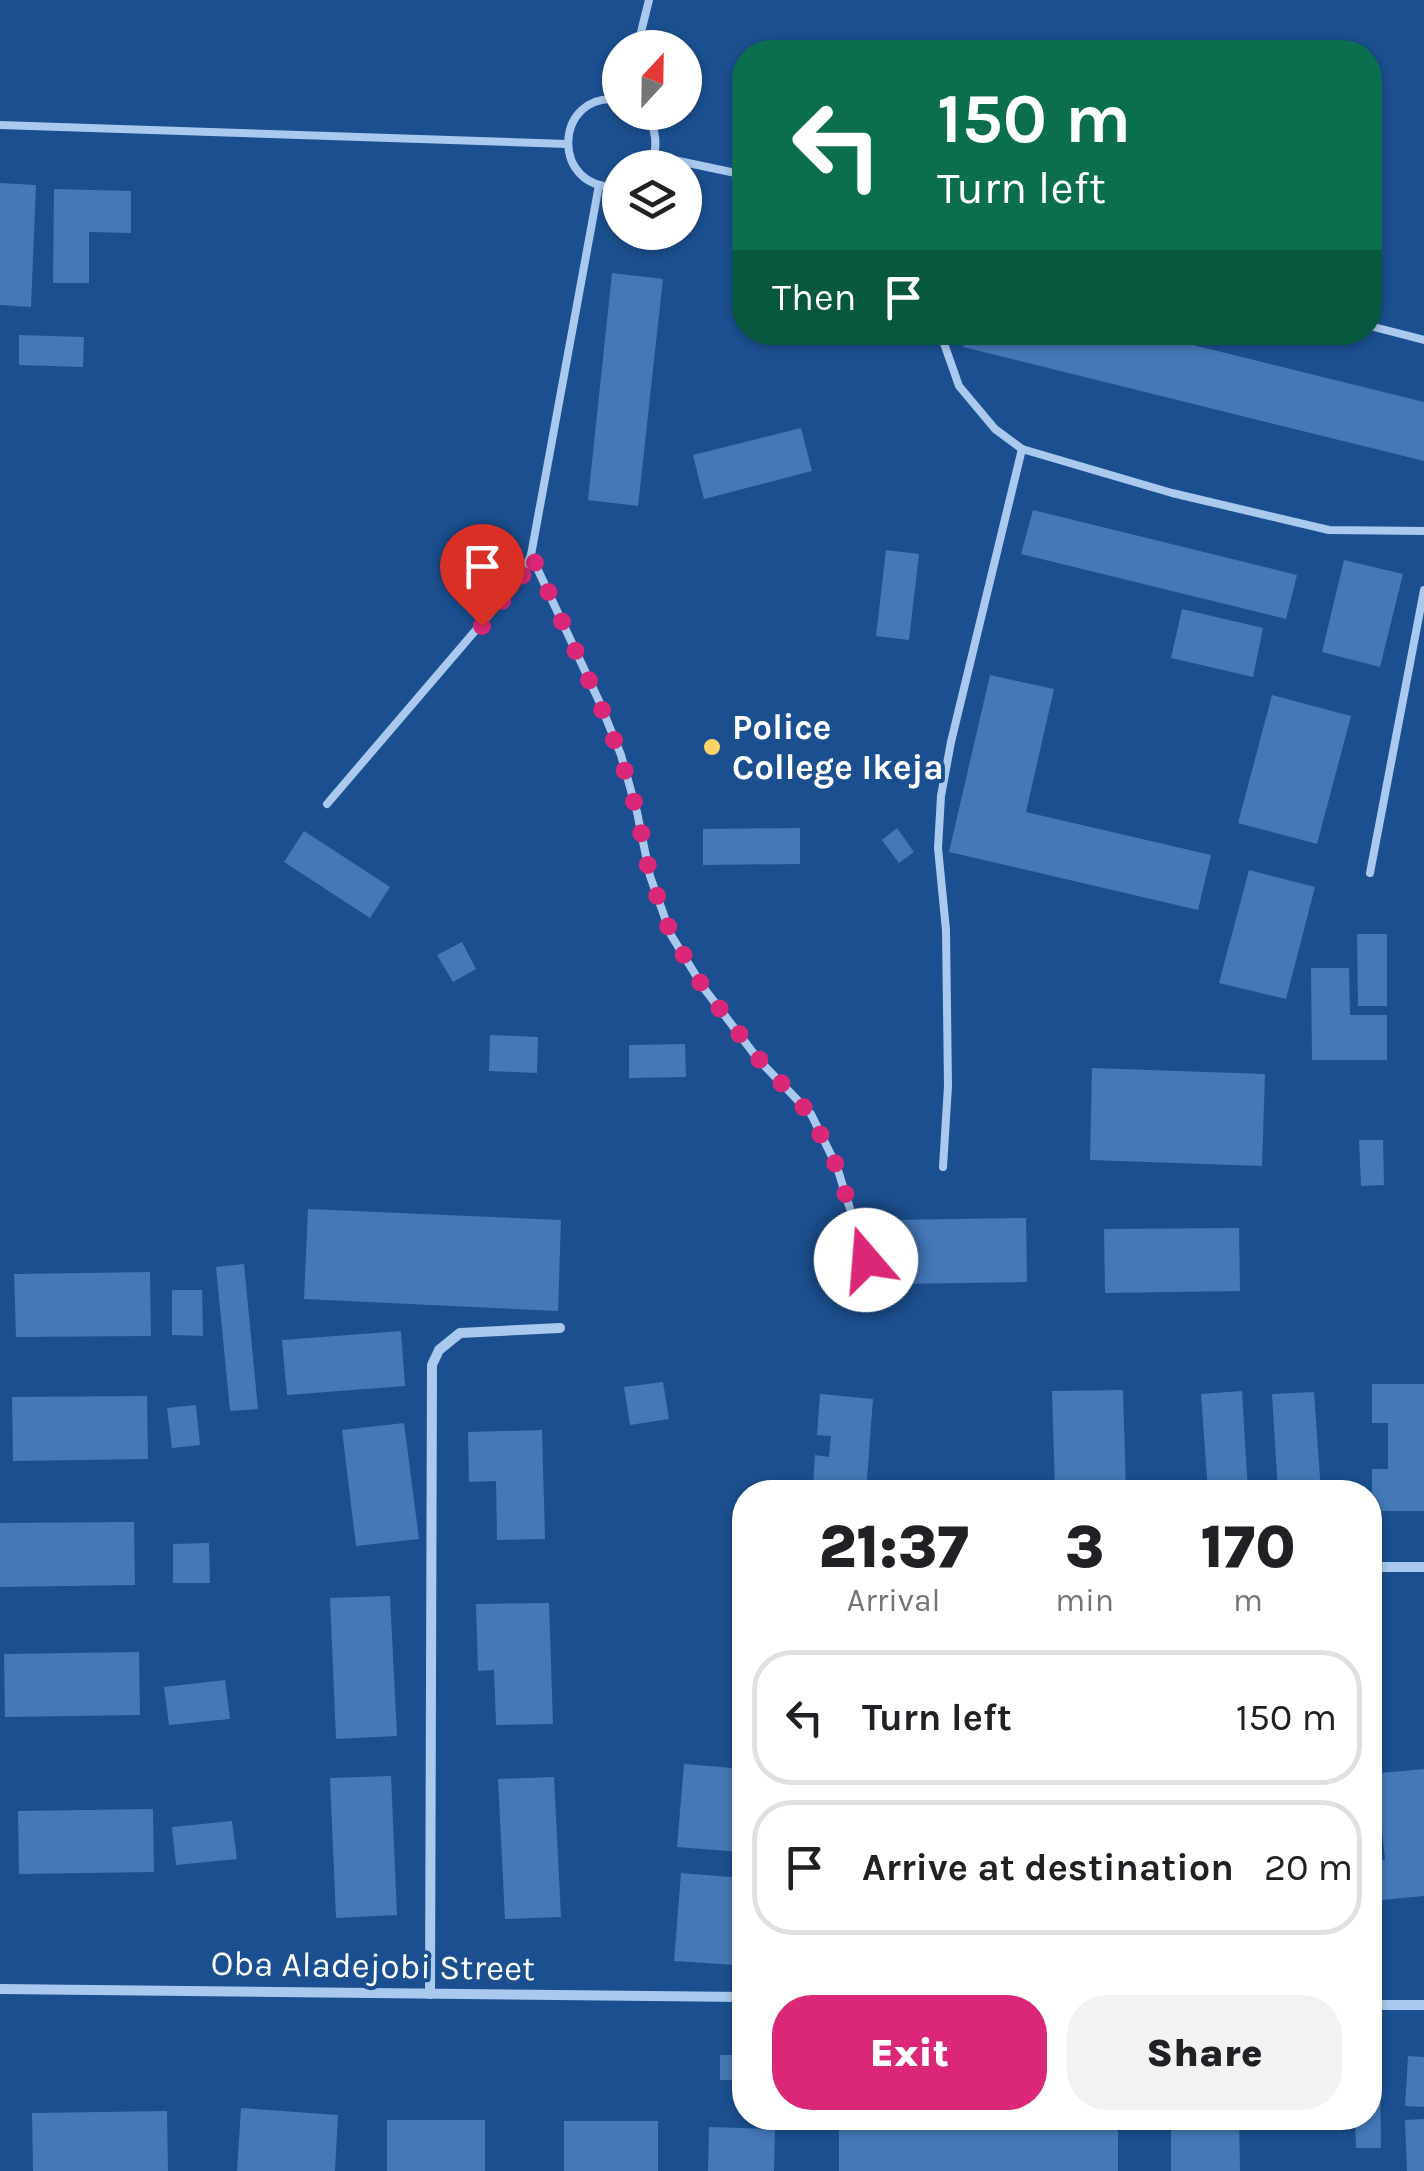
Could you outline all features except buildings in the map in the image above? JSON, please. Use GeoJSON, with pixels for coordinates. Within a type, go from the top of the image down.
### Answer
{"type":"FeatureCollection","features":[{"type":"Feature","properties":{"kind":"street"},"geometry":{"type":"LineString","coordinates":[[430,1994],[432,1365],[438,1350],[460,1333],[560,1328]]}},
{"type":"Feature","properties":{"kind":"street"},"geometry":{"type":"LineString","coordinates":[[1382,1567],[1424,1568]]}},
{"type":"Feature","properties":{"kind":"street","name":"Oba Aladejobi Street"},"geometry":{"type":"LineString","coordinates":[[0,1989],[732,1997]]}},
{"type":"Feature","properties":{"kind":"street"},"geometry":{"type":"LineString","coordinates":[[1382,2004],[1424,2005]]}},
{"type":"Feature","properties":{"kind":"lane"},"geometry":{"type":"LineString","coordinates":[[641,30],[648,0]]}},
{"type":"Feature","properties":{"kind":"lane"},"geometry":{"type":"LineString","coordinates":[[602,100],[584,107],[575,117],[567,144],[576,170],[586,180],[602,185]]}},
{"type":"Feature","properties":{"kind":"lane"},"geometry":{"type":"LineString","coordinates":[[0,126],[567,144]]}},
{"type":"Feature","properties":{"kind":"lane"},"geometry":{"type":"LineString","coordinates":[[702,166],[732,172]]}},
{"type":"Feature","properties":{"kind":"lane"},"geometry":{"type":"LineString","coordinates":[[327,804],[522,576],[531,554],[599,185]]}},
{"type":"Feature","properties":{"kind":"lane"},"geometry":{"type":"LineString","coordinates":[[1382,329],[1424,340]]}},
{"type":"Feature","properties":{"kind":"lane"},"geometry":{"type":"LineString","coordinates":[[945,345],[959,386],[996,430],[1022,449],[1172,492],[1330,530],[1424,531]]}},
{"type":"Feature","properties":{"kind":"lane"},"geometry":{"type":"LineString","coordinates":[[943,1167],[948,1009],[938,848],[941,796],[1022,449]]}},
{"type":"Feature","properties":{"kind":"lane"},"geometry":{"type":"LineString","coordinates":[[531,554],[620,755],[650,876],[671,934],[703,987],[758,1058],[810,1114],[837,1167],[866,1260]]}},
{"type":"Feature","properties":{"kind":"lane"},"geometry":{"type":"LineString","coordinates":[[1370,873],[1424,590]]}},
{"type":"Feature","properties":{"kind":"place","name":"Police College Ikeja"},"geometry":{"type":"Point","coordinates":[712,747]}},
{"type":"Feature","properties":{"kind":"route"},"geometry":{"type":"LineString","coordinates":[[482,626],[522,576],[531,554],[620,755],[650,876],[671,934],[703,987],[758,1058],[810,1114],[837,1167],[866,1260]]}}]}
